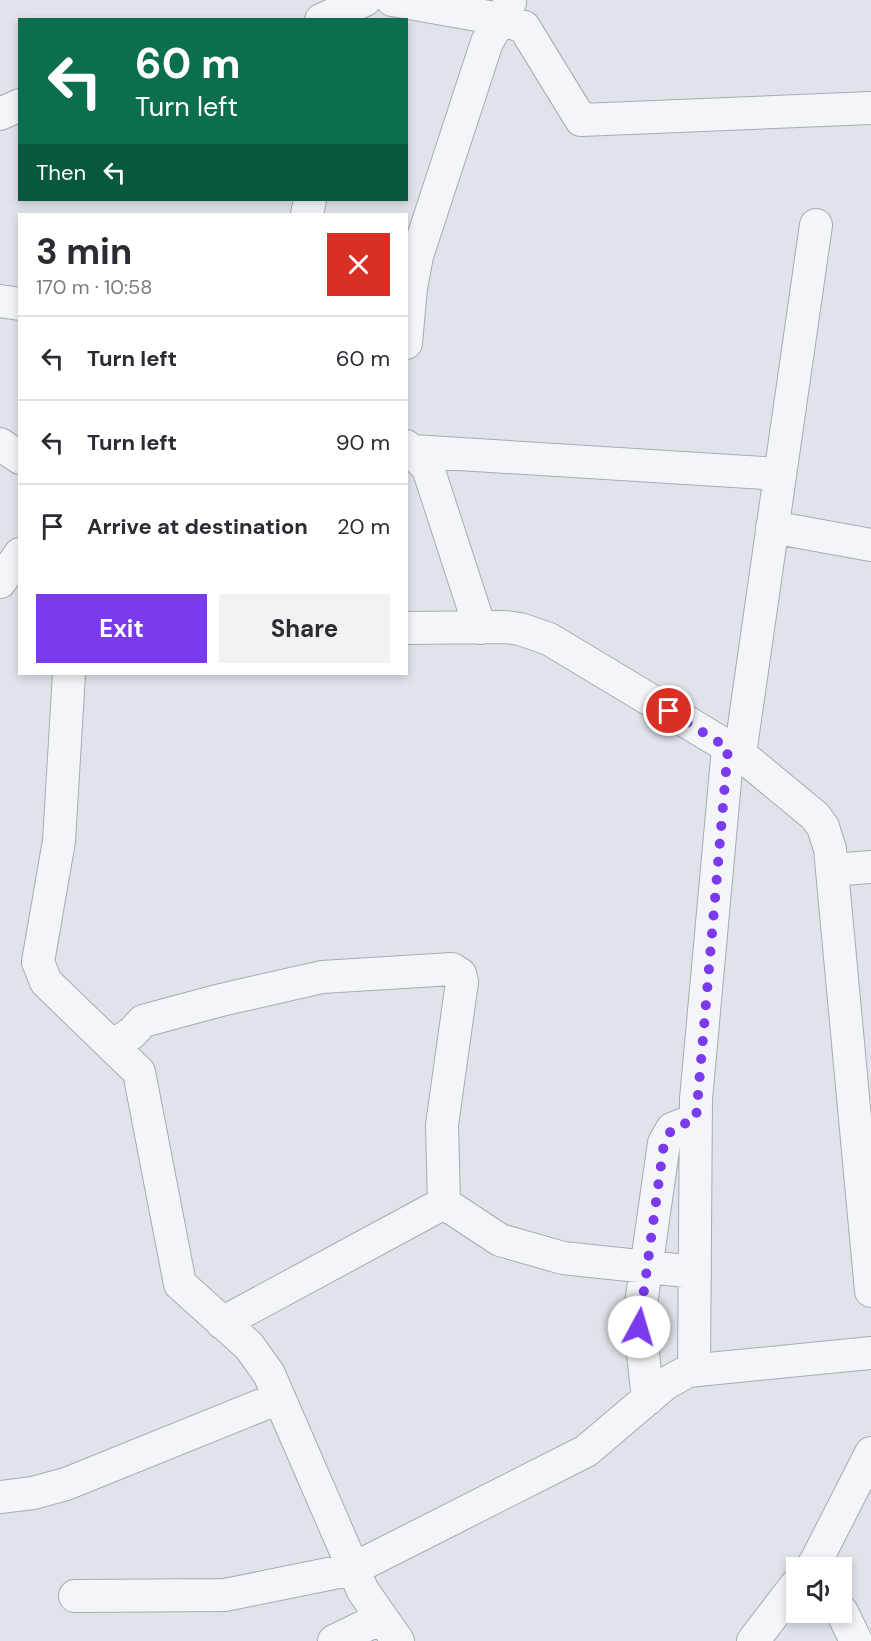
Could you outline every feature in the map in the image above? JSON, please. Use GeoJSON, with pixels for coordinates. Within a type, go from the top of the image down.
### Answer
{"type":"FeatureCollection","features":[{"type":"Feature","properties":{"kind":"street"},"geometry":{"type":"LineString","coordinates":[[392,0],[506,9],[524,27],[581,120],[871,108]]}},
{"type":"Feature","properties":{"kind":"street"},"geometry":{"type":"LineString","coordinates":[[327,18],[354,9]]}},
{"type":"Feature","properties":{"kind":"street"},"geometry":{"type":"LineString","coordinates":[[408,322],[417,256],[487,42],[506,9]]}},
{"type":"Feature","properties":{"kind":"street"},"geometry":{"type":"LineString","coordinates":[[0,114],[18,106]]}},
{"type":"Feature","properties":{"kind":"street"},"geometry":{"type":"LineString","coordinates":[[694,1370],[696,1119],[734,751],[772,526],[816,225]]}},
{"type":"Feature","properties":{"kind":"street"},"geometry":{"type":"LineString","coordinates":[[0,301],[18,304]]}},
{"type":"Feature","properties":{"kind":"street"},"geometry":{"type":"LineString","coordinates":[[0,444],[18,457]]}},
{"type":"Feature","properties":{"kind":"street"},"geometry":{"type":"LineString","coordinates":[[409,449],[780,474]]}},
{"type":"Feature","properties":{"kind":"street"},"geometry":{"type":"LineString","coordinates":[[409,449],[428,468],[480,628]]}},
{"type":"Feature","properties":{"kind":"street"},"geometry":{"type":"LineString","coordinates":[[772,526],[871,545]]}},
{"type":"Feature","properties":{"kind":"street"},"geometry":{"type":"LineString","coordinates":[[0,582],[18,557]]}},
{"type":"Feature","properties":{"kind":"street"},"geometry":{"type":"LineString","coordinates":[[408,628],[520,629],[549,639],[734,751],[819,822],[828,837],[832,870],[871,1291]]}},
{"type":"Feature","properties":{"kind":"street"},"geometry":{"type":"LineString","coordinates":[[69,675],[59,841],[38,962],[46,982],[135,1068],[141,1078],[180,1284],[249,1346],[269,1374],[366,1597],[389,1630],[334,1641]]}},
{"type":"Feature","properties":{"kind":"street"},"geometry":{"type":"LineString","coordinates":[[832,870],[871,867]]}},
{"type":"Feature","properties":{"kind":"street"},"geometry":{"type":"LineString","coordinates":[[112,1046],[144,1022],[310,980],[452,969],[460,974],[462,982],[442,1125],[444,1203]]}},
{"type":"Feature","properties":{"kind":"street"},"geometry":{"type":"LineString","coordinates":[[648,1399],[639,1327],[664,1143],[672,1129],[696,1119]]}},
{"type":"Feature","properties":{"kind":"street"},"geometry":{"type":"LineString","coordinates":[[444,1203],[500,1240],[563,1258],[695,1272]]}},
{"type":"Feature","properties":{"kind":"street"},"geometry":{"type":"LineString","coordinates":[[222,1323],[444,1203]]}},
{"type":"Feature","properties":{"kind":"street"},"geometry":{"type":"LineString","coordinates":[[75,1596],[234,1594],[353,1569],[586,1451],[676,1377],[694,1370],[871,1353]]}},
{"type":"Feature","properties":{"kind":"street"},"geometry":{"type":"LineString","coordinates":[[0,1497],[33,1493],[66,1484],[279,1398]]}},
{"type":"Feature","properties":{"kind":"street"},"geometry":{"type":"LineString","coordinates":[[819,1557],[871,1453]]}},
{"type":"Feature","properties":{"kind":"street"},"geometry":{"type":"LineString","coordinates":[[753,1641],[786,1598]]}},
{"type":"Feature","properties":{"kind":"street"},"geometry":{"type":"LineString","coordinates":[[847,1623],[856,1641]]}},
{"type":"Feature","properties":{"kind":"route"},"geometry":{"type":"LineString","coordinates":[[639,1327],[664,1143],[672,1129],[696,1119],[728,748],[669,711]]}}]}
